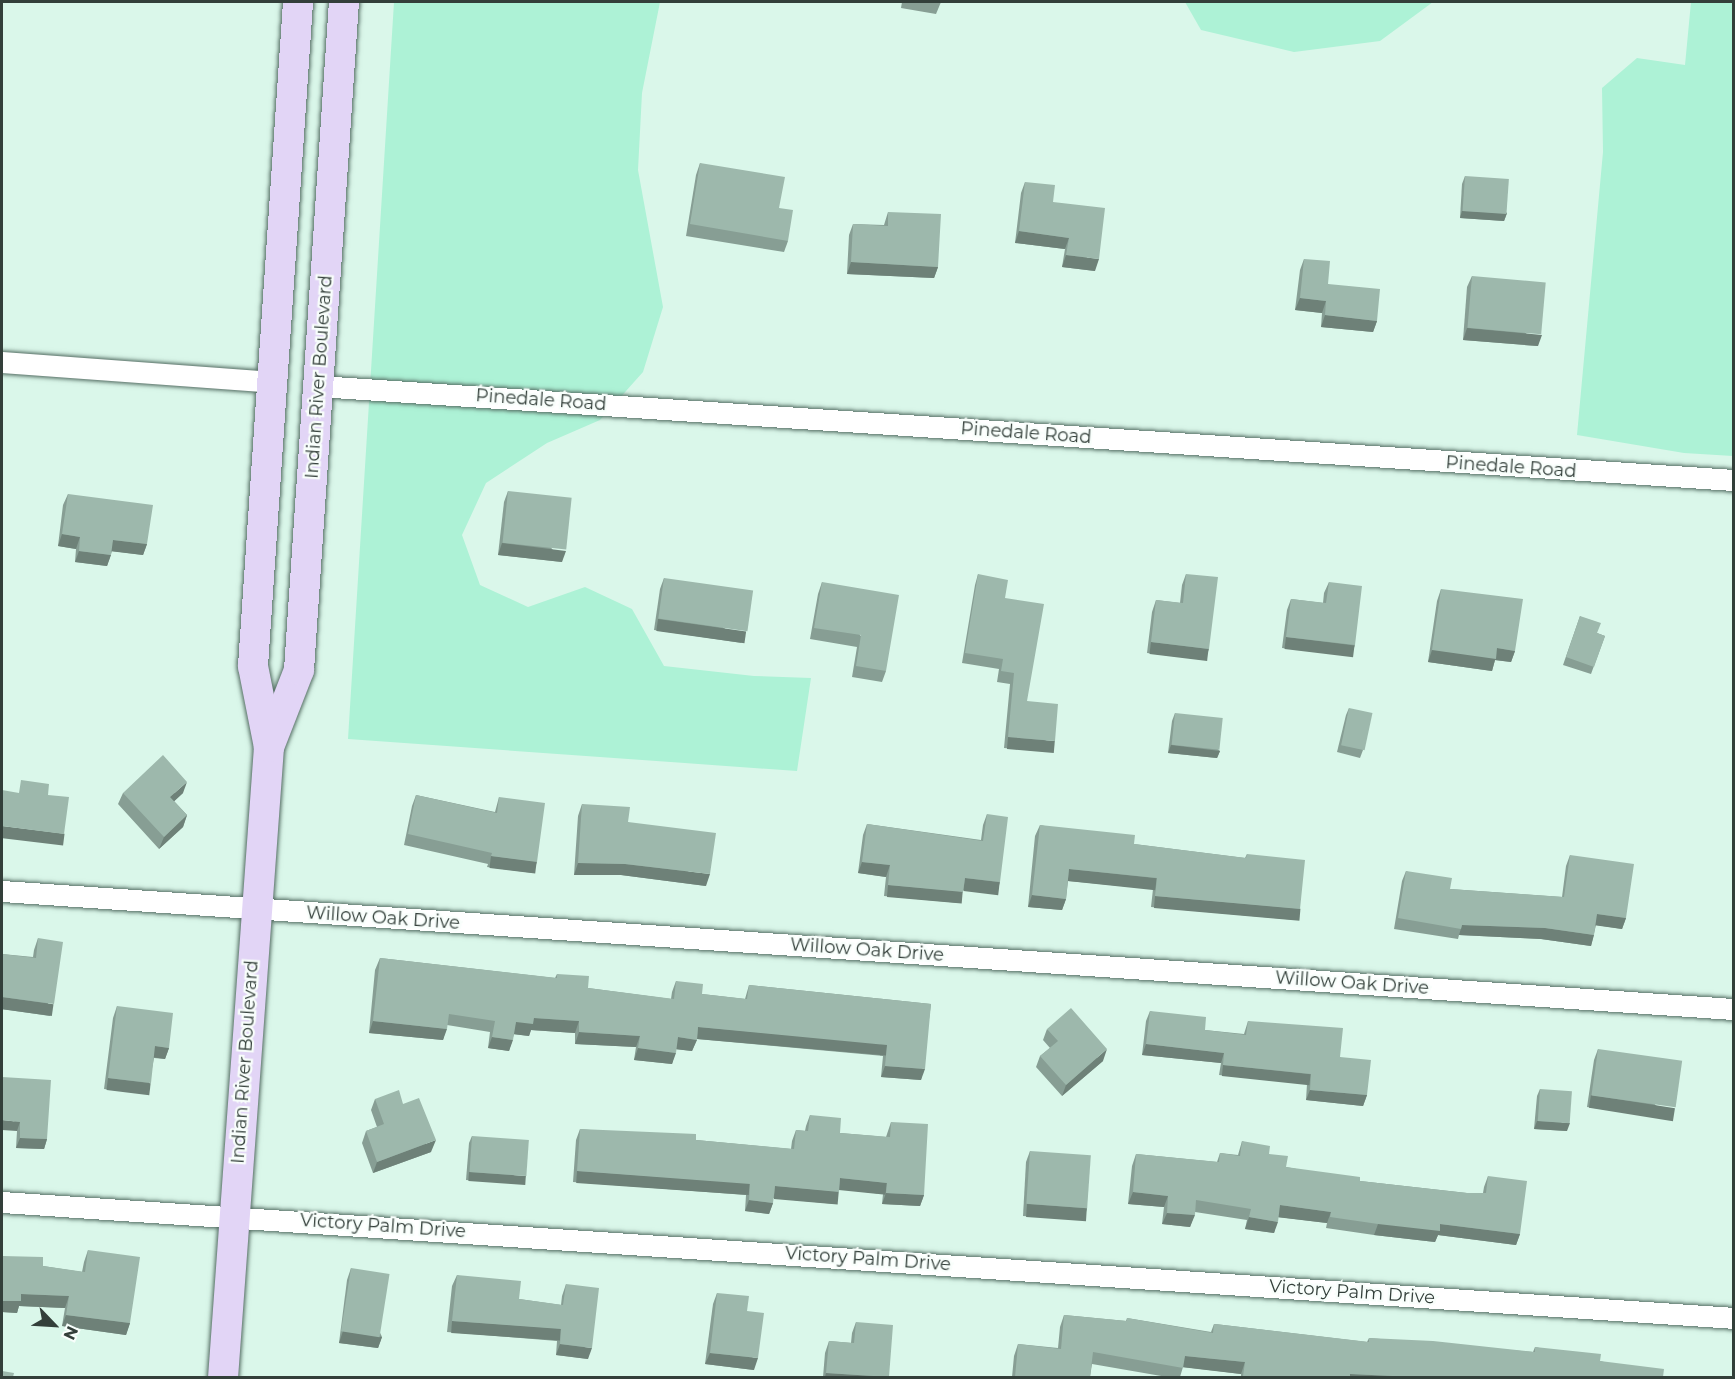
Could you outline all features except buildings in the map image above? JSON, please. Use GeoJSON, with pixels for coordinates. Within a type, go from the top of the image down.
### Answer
{"type":"FeatureCollection","features":[{"type":"Feature","properties":{"kind":"main road","name":"Indian River Boulevard"},"geometry":{"type":"LineString","coordinates":[[223,1377],[269,747],[253,666],[298,2]]}},
{"type":"Feature","properties":{"kind":"main road","name":"Indian River Boulevard"},"geometry":{"type":"LineString","coordinates":[[269,747],[299,670],[344,2]]}},
{"type":"Feature","properties":{"kind":"street"},"geometry":{"type":"LineString","coordinates":[[2,362],[272,382]]}},
{"type":"Feature","properties":{"kind":"street","name":"Pinedale Road"},"geometry":{"type":"LineString","coordinates":[[318,386],[1734,480]]}},
{"type":"Feature","properties":{"kind":"street","name":"Willow Oak Drive"},"geometry":{"type":"LineString","coordinates":[[2,891],[1734,1009]]}},
{"type":"Feature","properties":{"kind":"street","name":"Victory Palm Drive"},"geometry":{"type":"LineString","coordinates":[[2,1202],[1734,1318]]}},
{"type":"Feature","properties":{"kind":"green space"},"geometry":{"type":"Polygon","coordinates":[[[394,2],[660,2],[642,93],[638,170],[663,307],[643,372],[600,420],[547,443],[486,483],[462,535],[480,585],[528,607],[585,587],[632,609],[664,666],[754,676],[811,678],[797,771],[348,739],[394,2]]]}},
{"type":"Feature","properties":{"kind":"green space"},"geometry":{"type":"Polygon","coordinates":[[[1185,2],[1433,2],[1380,41],[1294,52],[1201,30],[1185,2]]]}},
{"type":"Feature","properties":{"kind":"green space"},"geometry":{"type":"Polygon","coordinates":[[[1691,2],[1733,2],[1733,456],[1684,453],[1577,435],[1603,152],[1602,88],[1637,58],[1685,65],[1691,2]]]}}]}
